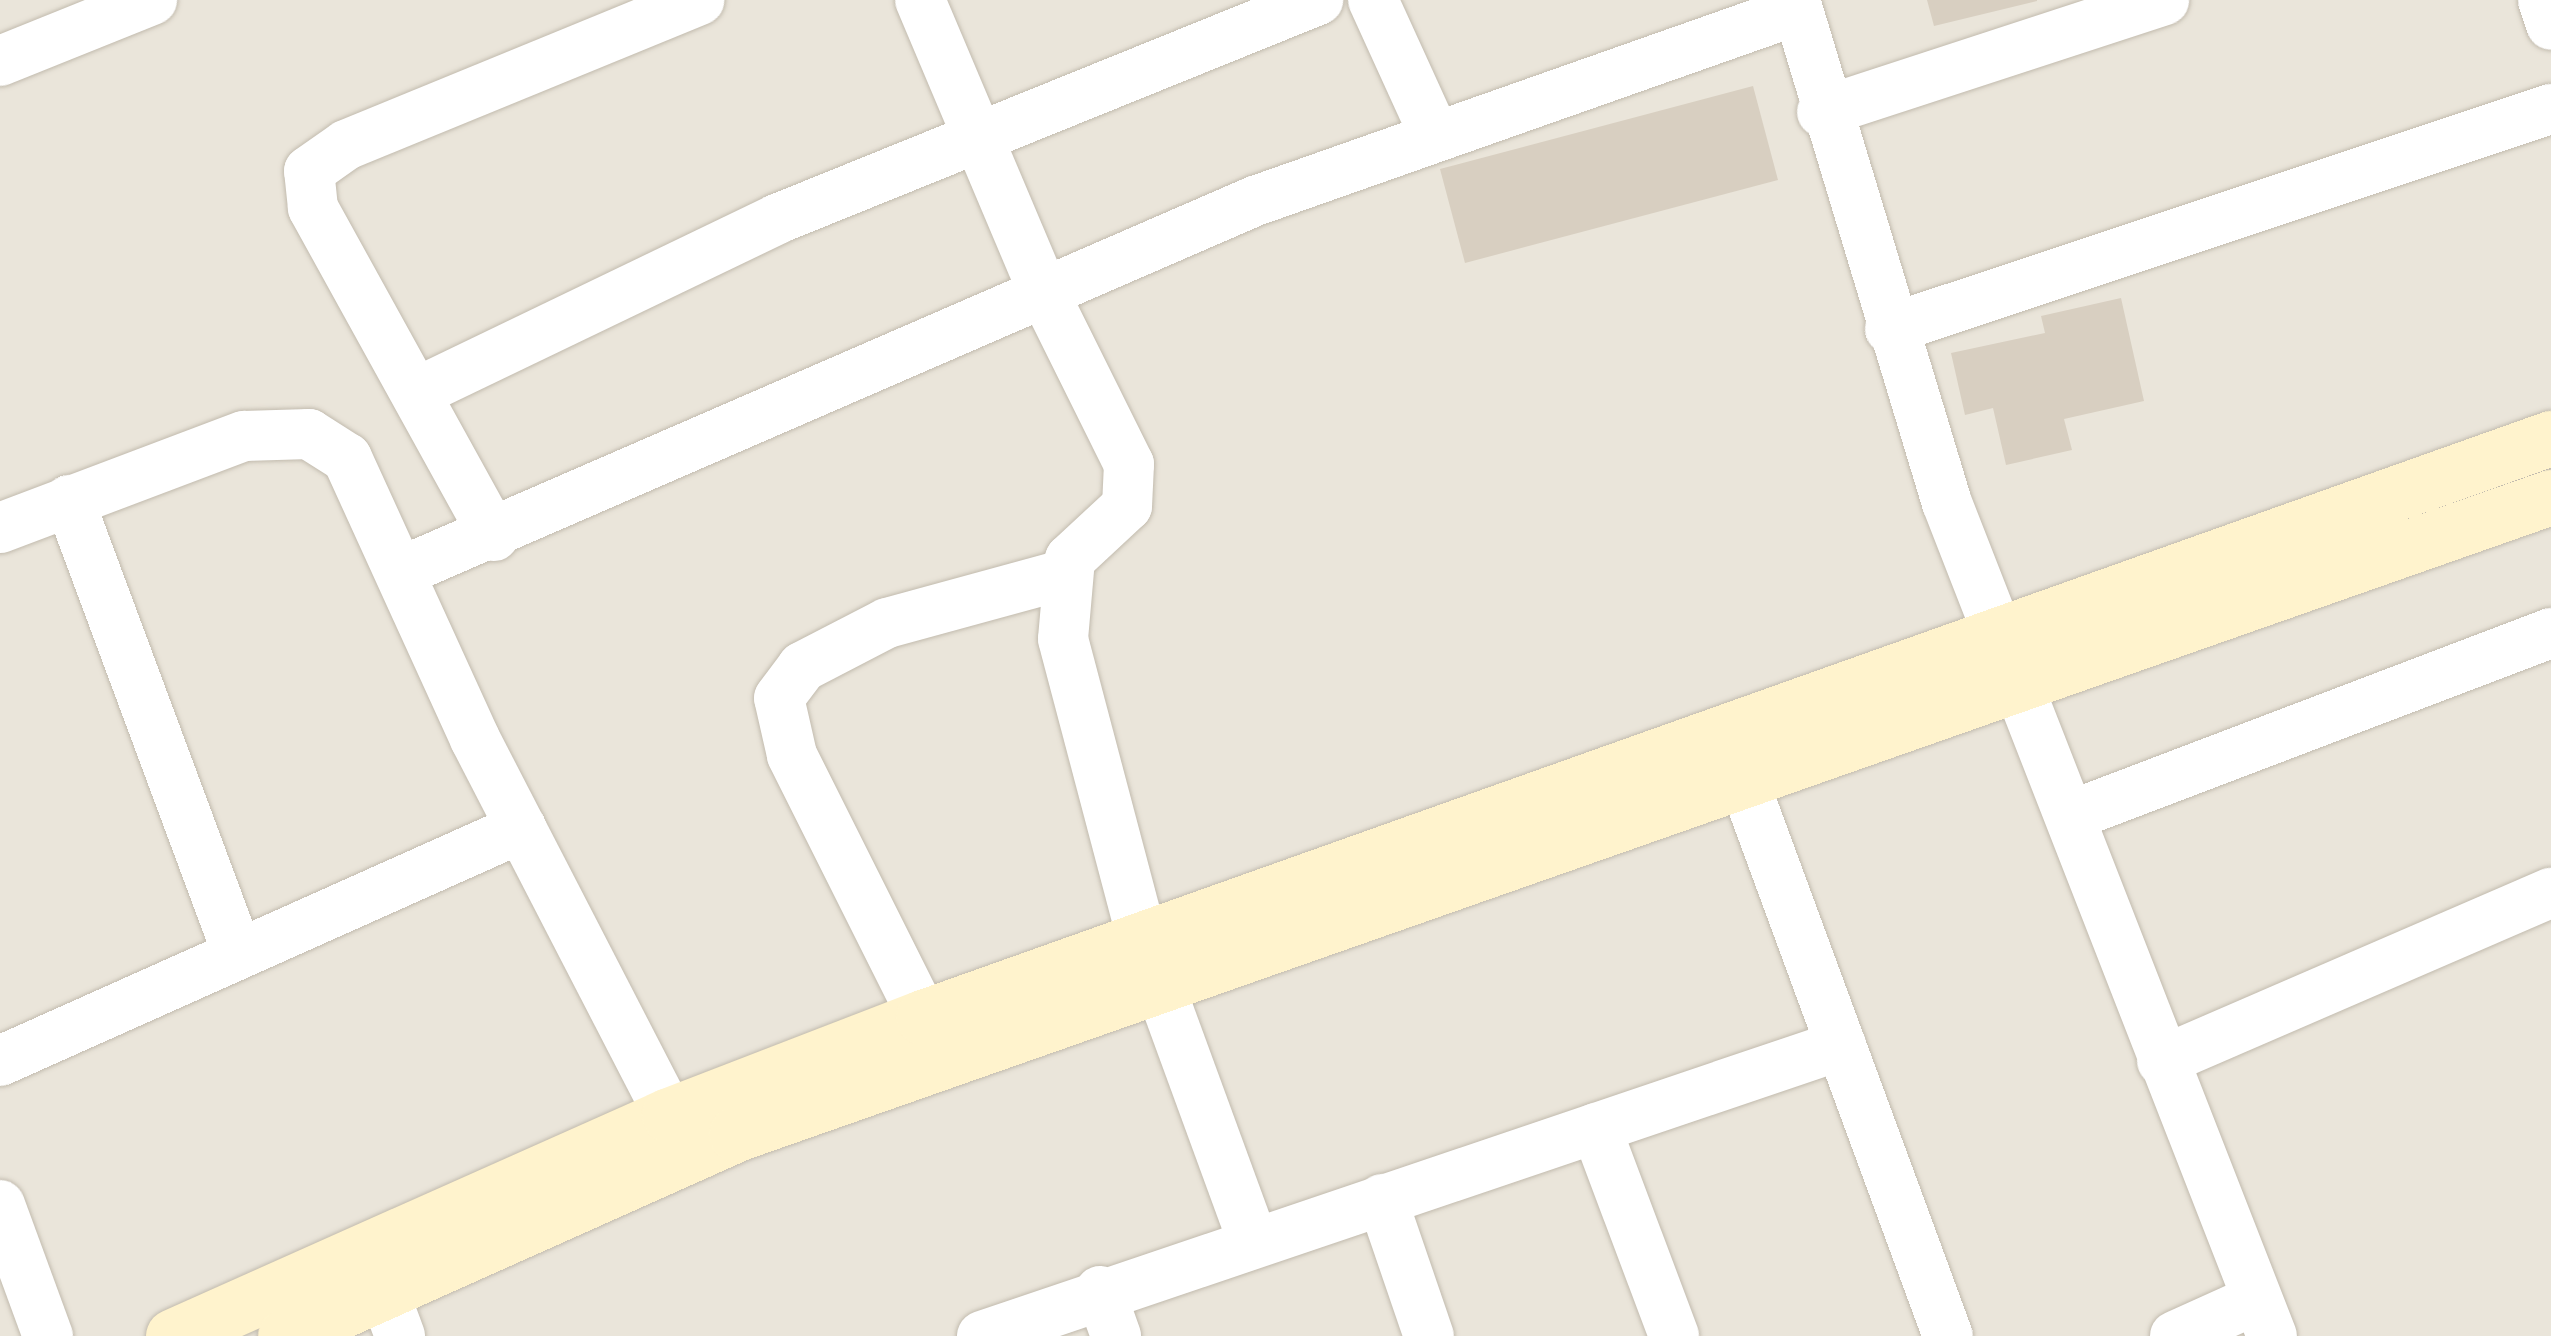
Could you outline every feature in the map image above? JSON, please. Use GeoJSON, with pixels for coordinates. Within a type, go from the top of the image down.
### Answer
{"type":"FeatureCollection","features":[{"type":"Feature","properties":{"kind":"main road"},"geometry":{"type":"LineString","coordinates":[[173,1336],[669,1115],[923,1017],[1150,961],[1745,785],[2009,663],[2551,438]]}},
{"type":"Feature","properties":{"kind":"main road"},"geometry":{"type":"LineString","coordinates":[[285,1336],[391,1313],[736,1134],[1150,961],[2009,663],[2551,496]]}},
{"type":"Feature","properties":{"kind":"street"},"geometry":{"type":"LineString","coordinates":[[0,61],[152,0]]}},
{"type":"Feature","properties":{"kind":"street"},"geometry":{"type":"LineString","coordinates":[[494,536],[418,392],[313,208],[313,164],[699,0]]}},
{"type":"Feature","properties":{"kind":"street"},"geometry":{"type":"LineString","coordinates":[[920,0],[972,134],[1041,287],[1105,402],[1132,480],[1127,506],[1082,544],[1066,574],[1066,654],[1150,961],[1253,1241]]}},
{"type":"Feature","properties":{"kind":"street"},"geometry":{"type":"LineString","coordinates":[[418,392],[972,134],[1318,0]]}},
{"type":"Feature","properties":{"kind":"street"},"geometry":{"type":"LineString","coordinates":[[1374,0],[1434,134]]}},
{"type":"Feature","properties":{"kind":"street"},"geometry":{"type":"LineString","coordinates":[[1822,112],[2164,0]]}},
{"type":"Feature","properties":{"kind":"street"},"geometry":{"type":"LineString","coordinates":[[2542,0],[2551,25]]}},
{"type":"Feature","properties":{"kind":"street"},"geometry":{"type":"LineString","coordinates":[[405,570],[494,536],[1041,287],[1434,134],[1796,5],[1822,112],[1890,329],[2009,663],[2263,1318],[2175,1336]]}},
{"type":"Feature","properties":{"kind":"street"},"geometry":{"type":"LineString","coordinates":[[1890,329],[2551,109]]}},
{"type":"Feature","properties":{"kind":"street"},"geometry":{"type":"LineString","coordinates":[[0,528],[244,436],[308,434],[361,476],[521,828],[669,1115]]}},
{"type":"Feature","properties":{"kind":"street"},"geometry":{"type":"LineString","coordinates":[[68,500],[238,954]]}},
{"type":"Feature","properties":{"kind":"street"},"geometry":{"type":"LineString","coordinates":[[923,1017],[792,756],[779,698],[802,667],[888,623],[1066,574]]}},
{"type":"Feature","properties":{"kind":"street"},"geometry":{"type":"LineString","coordinates":[[2070,816],[2551,633]]}},
{"type":"Feature","properties":{"kind":"street"},"geometry":{"type":"LineString","coordinates":[[1745,785],[1948,1336]]}},
{"type":"Feature","properties":{"kind":"street"},"geometry":{"type":"LineString","coordinates":[[0,1061],[521,828]]}},
{"type":"Feature","properties":{"kind":"street"},"geometry":{"type":"LineString","coordinates":[[2162,1060],[2551,893]]}},
{"type":"Feature","properties":{"kind":"street"},"geometry":{"type":"LineString","coordinates":[[982,1336],[1108,1314],[1253,1241],[1841,1045]]}},
{"type":"Feature","properties":{"kind":"street"},"geometry":{"type":"LineString","coordinates":[[1596,1128],[1674,1336]]}},
{"type":"Feature","properties":{"kind":"street"},"geometry":{"type":"LineString","coordinates":[[1382,1199],[1428,1336]]}},
{"type":"Feature","properties":{"kind":"street"},"geometry":{"type":"LineString","coordinates":[[0,1205],[48,1336]]}},
{"type":"Feature","properties":{"kind":"shaded area"},"geometry":{"type":"Polygon","coordinates":[[[0,0],[2551,0],[2551,1336],[0,1336],[0,0]]]}},
{"type":"Feature","properties":{"kind":"building"},"geometry":{"type":"Polygon","coordinates":[[[1927,0],[2037,0],[2037,1],[1934,26],[1927,0]]]}},
{"type":"Feature","properties":{"kind":"building"},"geometry":{"type":"Polygon","coordinates":[[[1753,86],[1778,180],[1465,263],[1440,169],[1753,86]]]}},
{"type":"Feature","properties":{"kind":"building"},"geometry":{"type":"Polygon","coordinates":[[[2121,298],[2144,401],[2064,419],[2072,450],[2006,465],[1993,408],[1965,415],[1951,353],[2045,333],[2041,316],[2121,298]]]}}]}
